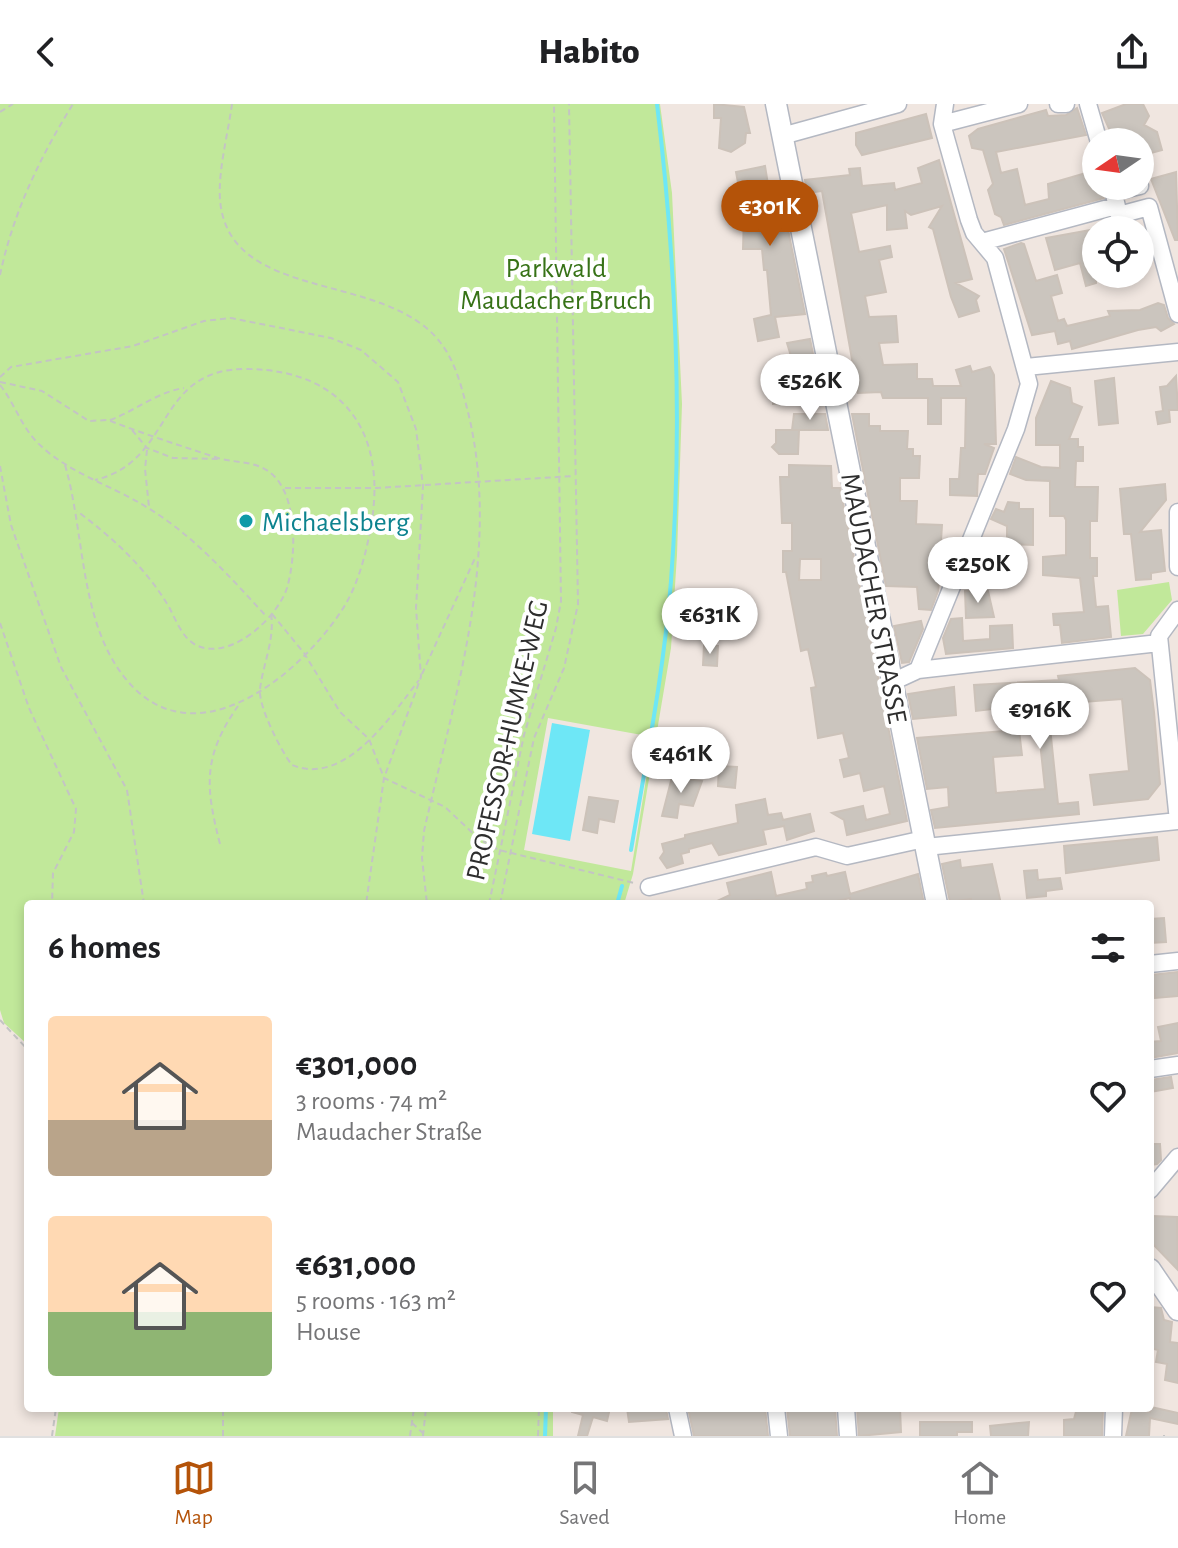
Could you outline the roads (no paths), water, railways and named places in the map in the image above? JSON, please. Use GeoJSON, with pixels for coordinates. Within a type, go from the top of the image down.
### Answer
{"type":"FeatureCollection","features":[{"type":"Feature","properties":{"kind":"street","name":"MAUDACHER STRASSE"},"geometry":{"type":"LineString","coordinates":[[776,104],[936,900]]}},
{"type":"Feature","properties":{"kind":"street"},"geometry":{"type":"LineString","coordinates":[[782,136],[860,110],[898,104]]}},
{"type":"Feature","properties":{"kind":"street"},"geometry":{"type":"LineString","coordinates":[[918,670],[1027,400],[1026,367],[995,258],[969,220],[942,124],[945,104]]}},
{"type":"Feature","properties":{"kind":"street"},"geometry":{"type":"LineString","coordinates":[[942,124],[1019,104]]}},
{"type":"Feature","properties":{"kind":"street"},"geometry":{"type":"LineString","coordinates":[[1058,104],[1066,104]]}},
{"type":"Feature","properties":{"kind":"street"},"geometry":{"type":"LineString","coordinates":[[1088,104],[1095,128]]}},
{"type":"Feature","properties":{"kind":"street"},"geometry":{"type":"LineString","coordinates":[[982,242],[1100,200]]}},
{"type":"Feature","properties":{"kind":"street"},"geometry":{"type":"LineString","coordinates":[[1115,200],[1119,215],[1149,207]]}},
{"type":"Feature","properties":{"kind":"street"},"geometry":{"type":"LineString","coordinates":[[1146,200],[1178,314]]}},
{"type":"Feature","properties":{"kind":"street"},"geometry":{"type":"LineString","coordinates":[[1026,367],[1178,352]]}},
{"type":"Feature","properties":{"kind":"street"},"geometry":{"type":"LineString","coordinates":[[1178,512],[1178,567]]}},
{"type":"Feature","properties":{"kind":"street"},"geometry":{"type":"LineString","coordinates":[[649,887],[816,847],[847,856],[925,843],[1178,821],[1171,693],[1159,643],[1162,629],[1178,610]]}},
{"type":"Feature","properties":{"kind":"street"},"geometry":{"type":"LineString","coordinates":[[892,682],[918,670],[1159,643]]}},
{"type":"Feature","properties":{"kind":"street"},"geometry":{"type":"LineString","coordinates":[[1154,964],[1178,961]]}},
{"type":"Feature","properties":{"kind":"street"},"geometry":{"type":"LineString","coordinates":[[1154,1068],[1178,1065]]}},
{"type":"Feature","properties":{"kind":"street"},"geometry":{"type":"LineString","coordinates":[[1154,1185],[1178,1157]]}},
{"type":"Feature","properties":{"kind":"street"},"geometry":{"type":"LineString","coordinates":[[1154,1273],[1170,1289],[1178,1310]]}},
{"type":"Feature","properties":{"kind":"street"},"geometry":{"type":"LineString","coordinates":[[678,1412],[683,1436]]}},
{"type":"Feature","properties":{"kind":"street"},"geometry":{"type":"LineString","coordinates":[[776,1412],[779,1436]]}},
{"type":"Feature","properties":{"kind":"street"},"geometry":{"type":"LineString","coordinates":[[846,1412],[848,1436]]}},
{"type":"Feature","properties":{"kind":"street"},"geometry":{"type":"LineString","coordinates":[[1113,1436],[1114,1412]]}},
{"type":"Feature","properties":{"kind":"water"},"geometry":{"type":"Polygon","coordinates":[[[552,723],[590,730],[570,841],[532,834],[552,723]]]}},
{"type":"Feature","properties":{"kind":"waterway"},"geometry":{"type":"LineString","coordinates":[[631,850],[664,648],[675,522],[676,342],[669,223],[657,104]]}},
{"type":"Feature","properties":{"kind":"waterway"},"geometry":{"type":"LineString","coordinates":[[618,900],[622,886]]}},
{"type":"Feature","properties":{"kind":"waterway"},"geometry":{"type":"LineString","coordinates":[[545,1436],[546,1412]]}},
{"type":"Feature","properties":{"kind":"place","name":"Michaelsberg"},"geometry":{"type":"Point","coordinates":[246,521]}},
{"type":"Feature","properties":{"kind":"park label","name":"Parkwald Maudacher Bruch"},"geometry":{"type":"Point","coordinates":[556,283]}}]}
